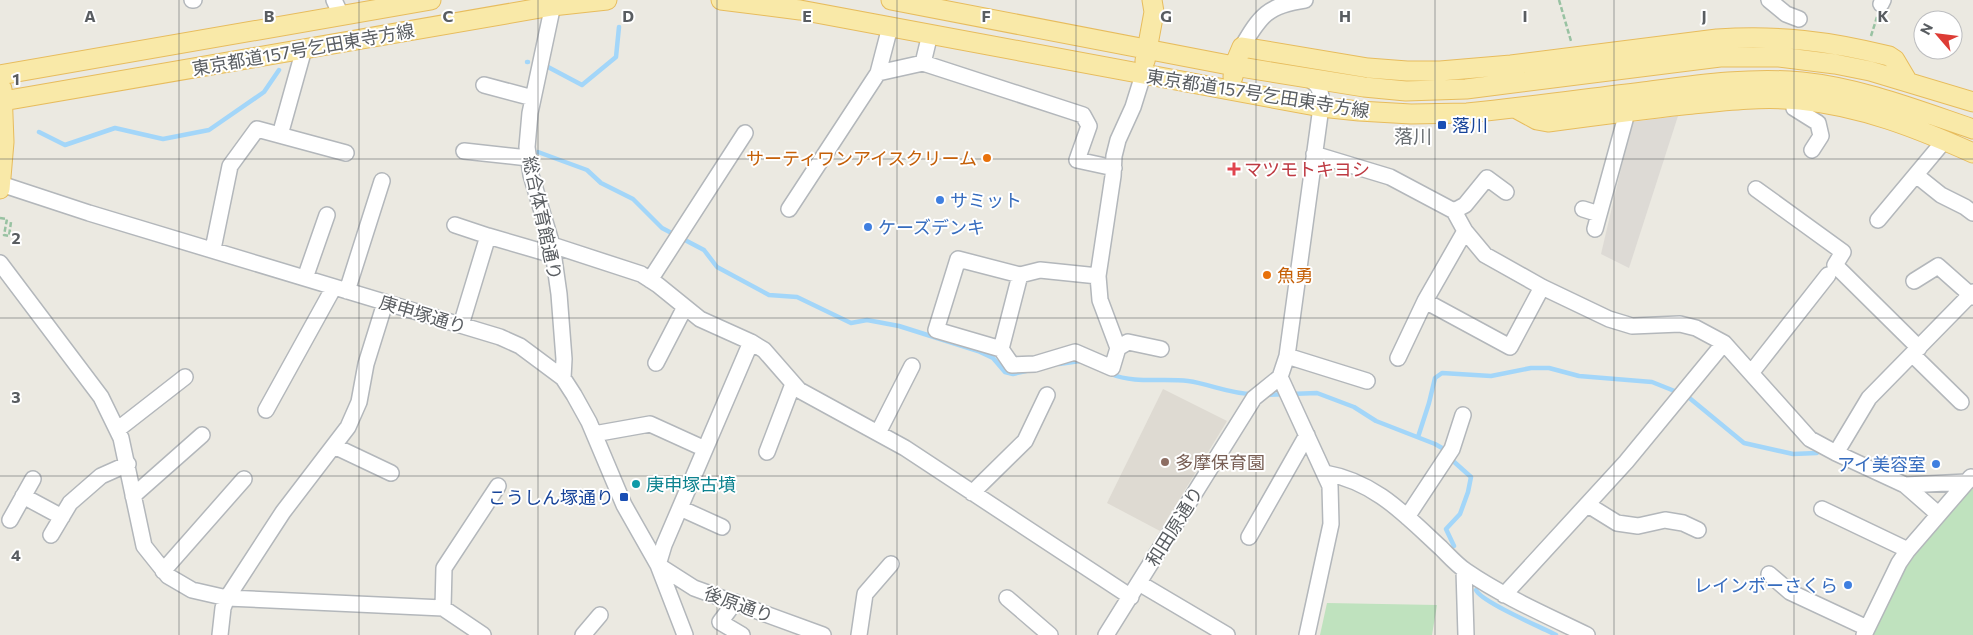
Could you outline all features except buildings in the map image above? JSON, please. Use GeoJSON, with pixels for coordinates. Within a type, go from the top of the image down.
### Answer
{"type":"FeatureCollection","features":[{"type":"Feature","properties":{"kind":"main road","name":"東京都道157号乞田東寺方線"},"geometry":{"type":"LineString","coordinates":[[0,73],[338,8],[431,0]]}},
{"type":"Feature","properties":{"kind":"main road","name":"東京都道157号乞田東寺方線"},"geometry":{"type":"LineString","coordinates":[[2,101],[304,49],[553,3],[607,0]]}},
{"type":"Feature","properties":{"kind":"main road","name":"東京都道157号乞田東寺方線"},"geometry":{"type":"LineString","coordinates":[[721,0],[792,9],[1252,95],[1321,107],[1359,111],[1438,115],[1515,108],[1721,82],[1775,80],[1820,84],[1864,94],[1901,104],[1973,129]]}},
{"type":"Feature","properties":{"kind":"main road","name":"東京都道157号乞田東寺方線"},"geometry":{"type":"LineString","coordinates":[[891,0],[1234,66],[1364,87],[1438,91],[1514,85],[1747,56],[1825,62],[1870,71],[1973,102]]}},
{"type":"Feature","properties":{"kind":"main road","name":"東京都道157号乞田東寺方線"},"geometry":{"type":"LineString","coordinates":[[1148,49],[1154,12],[1152,0]]}},
{"type":"Feature","properties":{"kind":"main road"},"geometry":{"type":"LineString","coordinates":[[1252,95],[1240,88],[1233,79],[1234,66],[1242,47],[1368,68],[1407,71],[1466,70],[1717,39],[1782,38],[1836,44],[1889,56],[1895,60],[1908,82]]}},
{"type":"Feature","properties":{"kind":"main road"},"geometry":{"type":"LineString","coordinates":[[1142,75],[1148,49]]}},
{"type":"Feature","properties":{"kind":"main road"},"geometry":{"type":"LineString","coordinates":[[0,73],[4,142],[0,186]]}},
{"type":"Feature","properties":{"kind":"main road"},"geometry":{"type":"LineString","coordinates":[[1515,108],[1537,120],[1548,122],[1722,101],[1771,98],[1794,100],[1857,110],[1899,122],[1973,153]]}},
{"type":"Feature","properties":{"kind":"street"},"geometry":{"type":"LineString","coordinates":[[1242,47],[1254,26],[1270,11],[1284,3],[1305,0]]}},
{"type":"Feature","properties":{"kind":"street"},"geometry":{"type":"LineString","coordinates":[[1769,0],[1786,14],[1799,19]]}},
{"type":"Feature","properties":{"kind":"street","name":"総合体育館通り"},"geometry":{"type":"LineString","coordinates":[[553,3],[533,98],[528,130],[528,158],[531,175],[553,250],[559,294],[564,359],[563,378]]}},
{"type":"Feature","properties":{"kind":"street"},"geometry":{"type":"LineString","coordinates":[[789,209],[878,73],[890,27]]}},
{"type":"Feature","properties":{"kind":"street"},"geometry":{"type":"LineString","coordinates":[[923,63],[930,34]]}},
{"type":"Feature","properties":{"kind":"street"},"geometry":{"type":"LineString","coordinates":[[280,135],[304,49]]}},
{"type":"Feature","properties":{"kind":"street"},"geometry":{"type":"LineString","coordinates":[[878,73],[923,63],[1083,115],[1089,126],[1077,160],[1114,172]]}},
{"type":"Feature","properties":{"kind":"street"},"geometry":{"type":"LineString","coordinates":[[1098,276],[1040,270],[1020,274],[958,259],[936,330],[1001,349],[1012,365],[1035,364],[1075,352],[1112,368],[1118,348],[1100,300],[1098,276],[1114,172],[1114,156],[1118,140],[1133,107],[1142,75]]}},
{"type":"Feature","properties":{"kind":"street"},"geometry":{"type":"LineString","coordinates":[[1304,77],[1313,80],[1319,87],[1322,95],[1321,107],[1287,356],[1278,383],[1295,409],[1326,473],[1330,486],[1331,524],[1307,635]]}},
{"type":"Feature","properties":{"kind":"street"},"geometry":{"type":"LineString","coordinates":[[484,85],[533,98]]}},
{"type":"Feature","properties":{"kind":"street"},"geometry":{"type":"LineString","coordinates":[[1794,100],[1794,108],[1818,123],[1821,136],[1812,150]]}},
{"type":"Feature","properties":{"kind":"street"},"geometry":{"type":"LineString","coordinates":[[1595,229],[1625,120],[1624,112]]}},
{"type":"Feature","properties":{"kind":"street"},"geometry":{"type":"LineString","coordinates":[[213,249],[230,166],[257,129],[346,153]]}},
{"type":"Feature","properties":{"kind":"street"},"geometry":{"type":"LineString","coordinates":[[650,280],[745,133]]}},
{"type":"Feature","properties":{"kind":"street"},"geometry":{"type":"LineString","coordinates":[[1878,220],[1939,147],[1942,139]]}},
{"type":"Feature","properties":{"kind":"street"},"geometry":{"type":"LineString","coordinates":[[464,151],[528,158]]}},
{"type":"Feature","properties":{"kind":"street"},"geometry":{"type":"LineString","coordinates":[[1314,154],[1390,177],[1454,212],[1465,231],[1485,255],[1542,287],[1609,320],[1632,326],[1680,324],[1696,328],[1724,343],[1810,439],[1905,485],[1938,514]]}},
{"type":"Feature","properties":{"kind":"street"},"geometry":{"type":"LineString","coordinates":[[1916,175],[1941,195],[1973,213]]}},
{"type":"Feature","properties":{"kind":"street"},"geometry":{"type":"LineString","coordinates":[[1454,212],[1465,205],[1487,178],[1506,192]]}},
{"type":"Feature","properties":{"kind":"street"},"geometry":{"type":"LineString","coordinates":[[266,410],[340,289],[382,181]]}},
{"type":"Feature","properties":{"kind":"street","name":"庚申塚通り"},"geometry":{"type":"LineString","coordinates":[[0,186],[461,325],[500,337],[520,346],[563,378],[589,422],[624,505],[658,566],[686,635]]}},
{"type":"Feature","properties":{"kind":"street"},"geometry":{"type":"LineString","coordinates":[[1756,189],[1843,252],[1835,265],[1961,402]]}},
{"type":"Feature","properties":{"kind":"street"},"geometry":{"type":"LineString","coordinates":[[1583,210],[1599,214]]}},
{"type":"Feature","properties":{"kind":"street"},"geometry":{"type":"LineString","coordinates":[[305,278],[326,215]]}},
{"type":"Feature","properties":{"kind":"street"},"geometry":{"type":"LineString","coordinates":[[455,225],[488,236],[553,250],[641,274],[700,319],[751,342],[764,350],[799,390],[904,448],[1131,596]]}},
{"type":"Feature","properties":{"kind":"street"},"geometry":{"type":"LineString","coordinates":[[1398,358],[1425,301],[1465,231]]}},
{"type":"Feature","properties":{"kind":"street"},"geometry":{"type":"LineString","coordinates":[[461,325],[488,236]]}},
{"type":"Feature","properties":{"kind":"street"},"geometry":{"type":"LineString","coordinates":[[0,262],[102,397],[117,430],[128,464],[144,546],[163,571],[179,584],[192,590],[227,598],[443,608],[483,635]]}},
{"type":"Feature","properties":{"kind":"street"},"geometry":{"type":"LineString","coordinates":[[1836,453],[1870,398],[1972,294],[1938,266],[1914,281]]}},
{"type":"Feature","properties":{"kind":"street"},"geometry":{"type":"LineString","coordinates":[[1001,349],[1020,274]]}},
{"type":"Feature","properties":{"kind":"street"},"geometry":{"type":"LineString","coordinates":[[1751,373],[1828,275]]}},
{"type":"Feature","properties":{"kind":"street"},"geometry":{"type":"LineString","coordinates":[[1425,301],[1447,323],[1510,347],[1542,287]]}},
{"type":"Feature","properties":{"kind":"street"},"geometry":{"type":"LineString","coordinates":[[220,635],[222,608],[227,598],[283,512],[348,427],[359,402],[366,364],[385,303]]}},
{"type":"Feature","properties":{"kind":"street"},"geometry":{"type":"LineString","coordinates":[[656,363],[685,307]]}},
{"type":"Feature","properties":{"kind":"street"},"geometry":{"type":"LineString","coordinates":[[658,566],[664,545],[751,342]]}},
{"type":"Feature","properties":{"kind":"street"},"geometry":{"type":"LineString","coordinates":[[1118,348],[1128,342],[1161,349]]}},
{"type":"Feature","properties":{"kind":"street"},"geometry":{"type":"LineString","coordinates":[[1504,595],[1626,462],[1724,343]]}},
{"type":"Feature","properties":{"kind":"street"},"geometry":{"type":"LineString","coordinates":[[1287,356],[1367,381]]}},
{"type":"Feature","properties":{"kind":"street"},"geometry":{"type":"LineString","coordinates":[[878,434],[912,366]]}},
{"type":"Feature","properties":{"kind":"street"},"geometry":{"type":"LineString","coordinates":[[117,430],[185,376]]}},
{"type":"Feature","properties":{"kind":"street","name":"和田原通り"},"geometry":{"type":"LineString","coordinates":[[1106,635],[1254,398],[1278,383]]}},
{"type":"Feature","properties":{"kind":"street"},"geometry":{"type":"LineString","coordinates":[[768,452],[793,384]]}},
{"type":"Feature","properties":{"kind":"street"},"geometry":{"type":"LineString","coordinates":[[972,493],[1025,441],[1047,395]]}},
{"type":"Feature","properties":{"kind":"street"},"geometry":{"type":"LineString","coordinates":[[1407,517],[1452,449],[1463,415]]}},
{"type":"Feature","properties":{"kind":"street"},"geometry":{"type":"LineString","coordinates":[[594,434],[650,424],[706,449]]}},
{"type":"Feature","properties":{"kind":"street"},"geometry":{"type":"LineString","coordinates":[[133,496],[202,435]]}},
{"type":"Feature","properties":{"kind":"street"},"geometry":{"type":"LineString","coordinates":[[1249,537],[1307,435]]}},
{"type":"Feature","properties":{"kind":"street"},"geometry":{"type":"LineString","coordinates":[[334,446],[391,473]]}},
{"type":"Feature","properties":{"kind":"street"},"geometry":{"type":"LineString","coordinates":[[51,535],[70,503],[101,476],[128,464]]}},
{"type":"Feature","properties":{"kind":"street"},"geometry":{"type":"LineString","coordinates":[[1326,473],[1346,477],[1376,491],[1464,570],[1504,595],[1587,635]]}},
{"type":"Feature","properties":{"kind":"street"},"geometry":{"type":"LineString","coordinates":[[10,520],[32,478]]}},
{"type":"Feature","properties":{"kind":"street"},"geometry":{"type":"LineString","coordinates":[[1905,485],[1970,478]]}},
{"type":"Feature","properties":{"kind":"street"},"geometry":{"type":"LineString","coordinates":[[1769,574],[1790,592],[1865,631],[1899,563],[1970,478]]}},
{"type":"Feature","properties":{"kind":"street"},"geometry":{"type":"LineString","coordinates":[[163,571],[244,479]]}},
{"type":"Feature","properties":{"kind":"street"},"geometry":{"type":"LineString","coordinates":[[443,608],[444,568],[498,486]]}},
{"type":"Feature","properties":{"kind":"street"},"geometry":{"type":"LineString","coordinates":[[24,496],[62,517]]}},
{"type":"Feature","properties":{"kind":"street"},"geometry":{"type":"LineString","coordinates":[[1588,505],[1617,523],[1638,526],[1665,520],[1683,522],[1698,530]]}},
{"type":"Feature","properties":{"kind":"street"},"geometry":{"type":"LineString","coordinates":[[680,508],[722,527]]}},
{"type":"Feature","properties":{"kind":"street"},"geometry":{"type":"LineString","coordinates":[[1822,509],[1908,550]]}},
{"type":"Feature","properties":{"kind":"street"},"geometry":{"type":"LineString","coordinates":[[860,635],[865,594],[891,564]]}},
{"type":"Feature","properties":{"kind":"street","name":"後原通り"},"geometry":{"type":"LineString","coordinates":[[658,566],[694,588],[823,635]]}},
{"type":"Feature","properties":{"kind":"street"},"geometry":{"type":"LineString","coordinates":[[1464,570],[1466,635]]}},
{"type":"Feature","properties":{"kind":"street"},"geometry":{"type":"LineString","coordinates":[[1139,583],[1227,635]]}},
{"type":"Feature","properties":{"kind":"street"},"geometry":{"type":"LineString","coordinates":[[1007,598],[1050,635]]}},
{"type":"Feature","properties":{"kind":"street"},"geometry":{"type":"LineString","coordinates":[[735,602],[720,622],[742,635]]}},
{"type":"Feature","properties":{"kind":"street"},"geometry":{"type":"LineString","coordinates":[[583,635],[600,615]]}},
{"type":"Feature","properties":{"kind":"path"},"geometry":{"type":"LineString","coordinates":[[1559,0],[1576,57]]}},
{"type":"Feature","properties":{"kind":"path"},"geometry":{"type":"LineString","coordinates":[[1870,40],[1882,2]]}},
{"type":"Feature","properties":{"kind":"path"},"geometry":{"type":"LineString","coordinates":[[0,218],[7,219],[4,235],[9,236],[11,222]]}},
{"type":"Feature","properties":{"kind":"shaded area"},"geometry":{"type":"Polygon","coordinates":[[[1678,116],[1629,268],[1601,254],[1632,122],[1678,116]]]}},
{"type":"Feature","properties":{"kind":"shaded area","name":"多摩保育園"},"geometry":{"type":"Polygon","coordinates":[[[1163,389],[1227,421],[1160,531],[1107,503],[1163,389]]]}},
{"type":"Feature","properties":{"kind":"green space"},"geometry":{"type":"Polygon","coordinates":[[[1973,483],[1973,635],[1872,635],[1904,569],[1973,483]]]}},
{"type":"Feature","properties":{"kind":"green space"},"geometry":{"type":"Polygon","coordinates":[[[1327,603],[1437,605],[1432,635],[1320,635],[1327,603]]]}},
{"type":"Feature","properties":{"kind":"waterway"},"geometry":{"type":"LineString","coordinates":[[548,67],[582,85],[616,57],[619,27]]}},
{"type":"Feature","properties":{"kind":"waterway"},"geometry":{"type":"LineString","coordinates":[[39,132],[65,145],[115,128],[163,139],[209,130],[264,92],[279,70]]}},
{"type":"Feature","properties":{"kind":"waterway"},"geometry":{"type":"LineString","coordinates":[[538,152],[587,170],[601,183],[633,199],[662,228],[704,250],[717,267],[769,295],[797,297],[851,323],[867,320],[899,326],[978,351],[993,358],[1005,372],[1013,374],[1026,371]]}},
{"type":"Feature","properties":{"kind":"waterway"},"geometry":{"type":"LineString","coordinates":[[1059,364],[1080,361]]}},
{"type":"Feature","properties":{"kind":"waterway"},"geometry":{"type":"LineString","coordinates":[[1418,437],[1435,378],[1442,373],[1491,376],[1531,368],[1549,368],[1579,376],[1652,382],[1687,396],[1744,443],[1793,454],[1817,453]]}},
{"type":"Feature","properties":{"kind":"waterway"},"geometry":{"type":"LineString","coordinates":[[1111,374],[1139,380],[1188,381],[1245,394],[1253,394]]}},
{"type":"Feature","properties":{"kind":"waterway"},"geometry":{"type":"LineString","coordinates":[[1265,395],[1317,393],[1354,407],[1376,421],[1442,448]]}},
{"type":"Feature","properties":{"kind":"waterway"},"geometry":{"type":"LineString","coordinates":[[1452,460],[1471,477],[1460,514],[1446,529],[1454,546]]}},
{"type":"Feature","properties":{"kind":"waterway"},"geometry":{"type":"LineString","coordinates":[[1476,590],[1488,601],[1556,635]]}},
{"type":"Feature","properties":{"kind":"place","name":"落川"},"geometry":{"type":"Point","coordinates":[1442,125]}},
{"type":"Feature","properties":{"kind":"place","name":"サーティワンアイスクリーム"},"geometry":{"type":"Point","coordinates":[987,158]}},
{"type":"Feature","properties":{"kind":"place","name":"マツモトキヨシ"},"geometry":{"type":"Point","coordinates":[1234,169]}},
{"type":"Feature","properties":{"kind":"place","name":"サミット"},"geometry":{"type":"Point","coordinates":[940,200]}},
{"type":"Feature","properties":{"kind":"place","name":"ケーズデンキ"},"geometry":{"type":"Point","coordinates":[868,227]}},
{"type":"Feature","properties":{"kind":"place","name":"魚勇"},"geometry":{"type":"Point","coordinates":[1267,275]}},
{"type":"Feature","properties":{"kind":"place","name":"多摩保育園"},"geometry":{"type":"Point","coordinates":[1165,462]}},
{"type":"Feature","properties":{"kind":"place","name":"アイ美容室"},"geometry":{"type":"Point","coordinates":[1936,464]}},
{"type":"Feature","properties":{"kind":"place","name":"庚申塚古墳"},"geometry":{"type":"Point","coordinates":[636,484]}},
{"type":"Feature","properties":{"kind":"place","name":"こうしん塚通り"},"geometry":{"type":"Point","coordinates":[624,497]}},
{"type":"Feature","properties":{"kind":"place","name":"レインボーさくら"},"geometry":{"type":"Point","coordinates":[1848,585]}},
{"type":"Feature","properties":{"kind":"district","name":"落川"},"geometry":{"type":"Point","coordinates":[1413,135]}}]}
